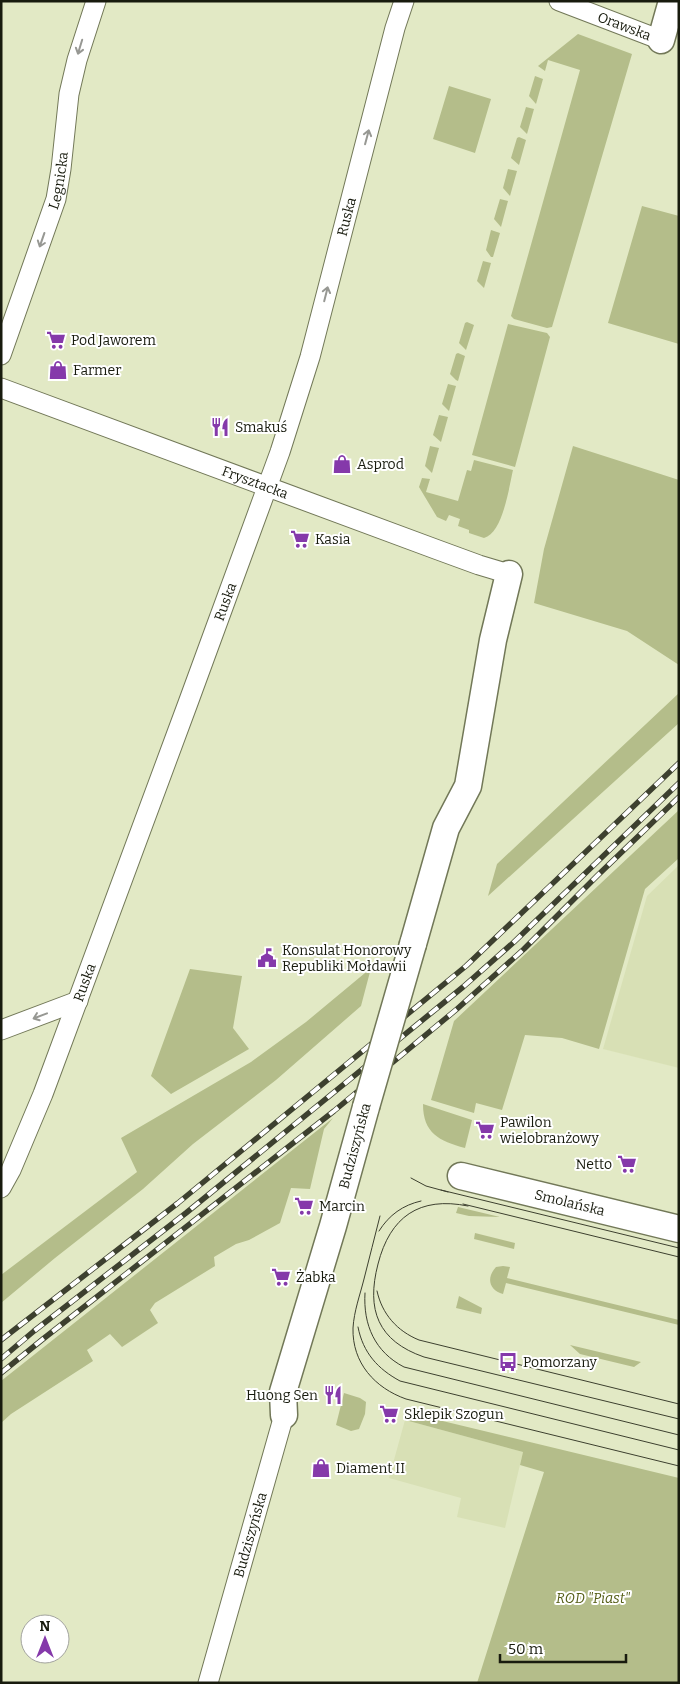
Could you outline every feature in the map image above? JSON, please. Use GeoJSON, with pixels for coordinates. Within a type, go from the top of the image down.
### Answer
{"type":"FeatureCollection","features":[{"type":"Feature","properties":{"kind":"street","name":"Legnicka"},"geometry":{"type":"LineString","coordinates":[[1,355],[56,199],[69,94],[76,60],[96,1]]}},
{"type":"Feature","properties":{"kind":"street","name":"Ruska"},"geometry":{"type":"LineString","coordinates":[[1,1188],[12,1170],[43,1094],[267,488],[314,341],[395,28],[404,1]]}},
{"type":"Feature","properties":{"kind":"street","name":"Orawska"},"geometry":{"type":"LineString","coordinates":[[559,1],[661,40]]}},
{"type":"Feature","properties":{"kind":"street"},"geometry":{"type":"LineString","coordinates":[[661,40],[672,1]]}},
{"type":"Feature","properties":{"kind":"street","name":"Frysztacka"},"geometry":{"type":"LineString","coordinates":[[1,388],[267,488],[479,565],[509,574]]}},
{"type":"Feature","properties":{"kind":"street","name":"Budziszyńska"},"geometry":{"type":"LineString","coordinates":[[208,1683],[284,1415],[284,1387],[333,1226],[446,828],[468,786],[492,640],[509,574]]}},
{"type":"Feature","properties":{"kind":"street"},"geometry":{"type":"LineString","coordinates":[[1,1030],[78,1001]]}},
{"type":"Feature","properties":{"kind":"street","name":"Smolańska"},"geometry":{"type":"LineString","coordinates":[[461,1176],[679,1229]]}},
{"type":"Feature","properties":{"kind":"shaded area"},"geometry":{"type":"Polygon","coordinates":[[[679,865],[679,1068],[603,1049],[647,896],[679,865]]]}},
{"type":"Feature","properties":{"kind":"shaded area"},"geometry":{"type":"Polygon","coordinates":[[[405,1420],[523,1452],[505,1528],[457,1517],[461,1498],[389,1478],[405,1420]]]}},
{"type":"Feature","properties":{"kind":"green space"},"geometry":{"type":"Polygon","coordinates":[[[578,34],[632,54],[552,327],[547,328],[514,319],[511,316],[580,70],[548,60],[545,71],[538,66],[578,34]]]}},
{"type":"Feature","properties":{"kind":"green space"},"geometry":{"type":"Polygon","coordinates":[[[535,76],[543,79],[536,104],[529,96],[535,76]]]}},
{"type":"Feature","properties":{"kind":"green space"},"geometry":{"type":"Polygon","coordinates":[[[449,86],[491,99],[475,153],[433,139],[449,86]]]}},
{"type":"Feature","properties":{"kind":"green space"},"geometry":{"type":"Polygon","coordinates":[[[526,107],[534,109],[527,134],[520,127],[526,107]]]}},
{"type":"Feature","properties":{"kind":"green space"},"geometry":{"type":"Polygon","coordinates":[[[517,138],[526,140],[519,165],[511,158],[517,138]]]}},
{"type":"Feature","properties":{"kind":"green space"},"geometry":{"type":"Polygon","coordinates":[[[508,169],[517,171],[510,196],[503,188],[508,169]]]}},
{"type":"Feature","properties":{"kind":"green space"},"geometry":{"type":"Polygon","coordinates":[[[500,199],[508,201],[501,227],[494,219],[500,199]]]}},
{"type":"Feature","properties":{"kind":"green space"},"geometry":{"type":"Polygon","coordinates":[[[642,206],[679,216],[679,344],[608,323],[642,206]]]}},
{"type":"Feature","properties":{"kind":"green space"},"geometry":{"type":"Polygon","coordinates":[[[491,230],[500,233],[493,257],[486,250],[491,230]]]}},
{"type":"Feature","properties":{"kind":"green space"},"geometry":{"type":"Polygon","coordinates":[[[483,261],[491,263],[484,288],[477,281],[483,261]]]}},
{"type":"Feature","properties":{"kind":"green space"},"geometry":{"type":"Polygon","coordinates":[[[465,323],[474,325],[466,350],[459,343],[465,323]]]}},
{"type":"Feature","properties":{"kind":"green space"},"geometry":{"type":"Polygon","coordinates":[[[508,324],[547,333],[550,337],[515,467],[472,455],[508,324]]]}},
{"type":"Feature","properties":{"kind":"green space"},"geometry":{"type":"Polygon","coordinates":[[[456,354],[465,356],[458,381],[450,374],[456,354]]]}},
{"type":"Feature","properties":{"kind":"green space"},"geometry":{"type":"Polygon","coordinates":[[[448,384],[456,386],[449,411],[442,404],[448,384]]]}},
{"type":"Feature","properties":{"kind":"green space"},"geometry":{"type":"Polygon","coordinates":[[[439,415],[448,417],[441,442],[433,435],[439,415]]]}},
{"type":"Feature","properties":{"kind":"green space"},"geometry":{"type":"Polygon","coordinates":[[[430,446],[439,448],[432,473],[425,466],[430,446]]]}},
{"type":"Feature","properties":{"kind":"green space"},"geometry":{"type":"Polygon","coordinates":[[[573,446],[679,480],[679,665],[627,631],[534,603],[544,549],[573,446]]]}},
{"type":"Feature","properties":{"kind":"green space"},"geometry":{"type":"Polygon","coordinates":[[[474,460],[513,470],[500,519],[491,534],[484,538],[469,533],[469,530],[458,526],[460,519],[449,515],[446,521],[437,517],[419,487],[422,478],[430,479],[426,492],[458,501],[467,470],[471,471],[474,460]]]}},
{"type":"Feature","properties":{"kind":"green space"},"geometry":{"type":"Polygon","coordinates":[[[679,693],[679,723],[488,896],[497,864],[679,693]]]}},
{"type":"Feature","properties":{"kind":"green space"},"geometry":{"type":"Polygon","coordinates":[[[679,810],[679,858],[645,889],[599,1049],[562,1038],[525,1035],[502,1110],[476,1103],[474,1113],[431,1100],[454,1021],[679,810]]]}},
{"type":"Feature","properties":{"kind":"green space"},"geometry":{"type":"Polygon","coordinates":[[[371,968],[361,1006],[276,1080],[193,1144],[143,1189],[1,1303],[1,1275],[137,1172],[121,1138],[251,1062],[306,1022],[371,968]]]}},
{"type":"Feature","properties":{"kind":"green space"},"geometry":{"type":"Polygon","coordinates":[[[190,969],[242,976],[233,1028],[249,1049],[171,1094],[151,1076],[190,969]]]}},
{"type":"Feature","properties":{"kind":"green space"},"geometry":{"type":"Polygon","coordinates":[[[423,1104],[472,1120],[465,1148],[440,1139],[429,1129],[423,1104]]]}},
{"type":"Feature","properties":{"kind":"green space"},"geometry":{"type":"Polygon","coordinates":[[[333,1118],[324,1129],[310,1189],[291,1188],[280,1223],[214,1257],[215,1266],[155,1303],[150,1310],[158,1323],[122,1347],[110,1334],[87,1350],[93,1361],[11,1414],[1,1423],[1,1381],[333,1118]]]}},
{"type":"Feature","properties":{"kind":"green space"},"geometry":{"type":"Polygon","coordinates":[[[458,1207],[500,1217],[469,1216],[456,1213],[458,1207]]]}},
{"type":"Feature","properties":{"kind":"green space"},"geometry":{"type":"Polygon","coordinates":[[[475,1233],[515,1243],[514,1249],[474,1239],[475,1233]]]}},
{"type":"Feature","properties":{"kind":"green space"},"geometry":{"type":"Polygon","coordinates":[[[496,1267],[510,1267],[507,1278],[679,1320],[679,1325],[506,1283],[503,1294],[492,1287],[490,1279],[496,1267]]]}},
{"type":"Feature","properties":{"kind":"green space"},"geometry":{"type":"Polygon","coordinates":[[[459,1296],[482,1308],[481,1314],[456,1308],[459,1296]]]}},
{"type":"Feature","properties":{"kind":"green space"},"geometry":{"type":"Polygon","coordinates":[[[570,1345],[641,1362],[634,1367],[580,1354],[570,1345]]]}},
{"type":"Feature","properties":{"kind":"green space"},"geometry":{"type":"Polygon","coordinates":[[[344,1393],[366,1402],[365,1414],[359,1429],[351,1431],[336,1425],[344,1393]]]}},
{"type":"Feature","properties":{"kind":"green space","name":"ROD \"Piast\""},"geometry":{"type":"Polygon","coordinates":[[[409,1416],[426,1417],[679,1478],[679,1683],[477,1683],[544,1472],[520,1465],[523,1452],[405,1420],[409,1416]]]}},
{"type":"Feature","properties":{"kind":"tram line"},"geometry":{"type":"LineString","coordinates":[[411,1178],[426,1186],[448,1192]]}},
{"type":"Feature","properties":{"kind":"tram line"},"geometry":{"type":"LineString","coordinates":[[441,1190],[679,1248]]}},
{"type":"Feature","properties":{"kind":"tram line"},"geometry":{"type":"LineString","coordinates":[[379,1231],[387,1220],[397,1212],[408,1205],[421,1201]]}},
{"type":"Feature","properties":{"kind":"tram line"},"geometry":{"type":"LineString","coordinates":[[468,1206],[435,1204],[421,1208],[399,1222],[390,1234],[378,1264],[374,1296],[379,1322],[386,1333],[408,1350],[424,1357],[679,1419]]}},
{"type":"Feature","properties":{"kind":"tram line"},"geometry":{"type":"LineString","coordinates":[[463,1204],[679,1257]]}},
{"type":"Feature","properties":{"kind":"tram line"},"geometry":{"type":"LineString","coordinates":[[380,1216],[356,1309],[353,1328],[356,1352],[361,1363],[375,1381],[384,1388],[406,1399],[679,1466]]}},
{"type":"Feature","properties":{"kind":"tram line"},"geometry":{"type":"LineString","coordinates":[[377,1291],[383,1307],[397,1327],[419,1340],[679,1404]]}},
{"type":"Feature","properties":{"kind":"tram line"},"geometry":{"type":"LineString","coordinates":[[365,1293],[366,1316],[373,1336],[385,1354],[404,1367],[679,1435]]}},
{"type":"Feature","properties":{"kind":"tram line"},"geometry":{"type":"LineString","coordinates":[[358,1327],[364,1345],[373,1359],[385,1371],[400,1381],[679,1450]]}},
{"type":"Feature","properties":{"kind":"railway"},"geometry":{"type":"LineString","coordinates":[[1,1340],[178,1203],[466,966],[679,763]]}},
{"type":"Feature","properties":{"kind":"railway"},"geometry":{"type":"LineString","coordinates":[[1,1359],[34,1331],[186,1213],[463,987],[514,942],[679,783]]}},
{"type":"Feature","properties":{"kind":"railway"},"geometry":{"type":"LineString","coordinates":[[1,1373],[334,1111],[457,1009],[524,949],[679,797]]}},
{"type":"Feature","properties":{"kind":"place","name":"Pod Jaworem"},"geometry":{"type":"Point","coordinates":[56,340]}},
{"type":"Feature","properties":{"kind":"place","name":"Farmer"},"geometry":{"type":"Point","coordinates":[58,370]}},
{"type":"Feature","properties":{"kind":"place","name":"Smakuś"},"geometry":{"type":"Point","coordinates":[220,427]}},
{"type":"Feature","properties":{"kind":"place","name":"Asprod"},"geometry":{"type":"Point","coordinates":[342,464]}},
{"type":"Feature","properties":{"kind":"place","name":"Kasia"},"geometry":{"type":"Point","coordinates":[300,539]}},
{"type":"Feature","properties":{"kind":"place","name":"Konsulat Honorowy Republiki Mołdawii"},"geometry":{"type":"Point","coordinates":[267,958]}},
{"type":"Feature","properties":{"kind":"place","name":"Pawilon wielobranżowy"},"geometry":{"type":"Point","coordinates":[485,1130]}},
{"type":"Feature","properties":{"kind":"place","name":"Netto"},"geometry":{"type":"Point","coordinates":[627,1164]}},
{"type":"Feature","properties":{"kind":"place","name":"Marcin"},"geometry":{"type":"Point","coordinates":[304,1206]}},
{"type":"Feature","properties":{"kind":"place","name":"Żabka"},"geometry":{"type":"Point","coordinates":[281,1277]}},
{"type":"Feature","properties":{"kind":"place","name":"Pomorzany"},"geometry":{"type":"Point","coordinates":[508,1362]}},
{"type":"Feature","properties":{"kind":"place","name":"Huong Sen"},"geometry":{"type":"Point","coordinates":[333,1395]}},
{"type":"Feature","properties":{"kind":"place","name":"Sklepik Szogun"},"geometry":{"type":"Point","coordinates":[389,1414]}},
{"type":"Feature","properties":{"kind":"place","name":"Diament II"},"geometry":{"type":"Point","coordinates":[321,1468]}}]}
